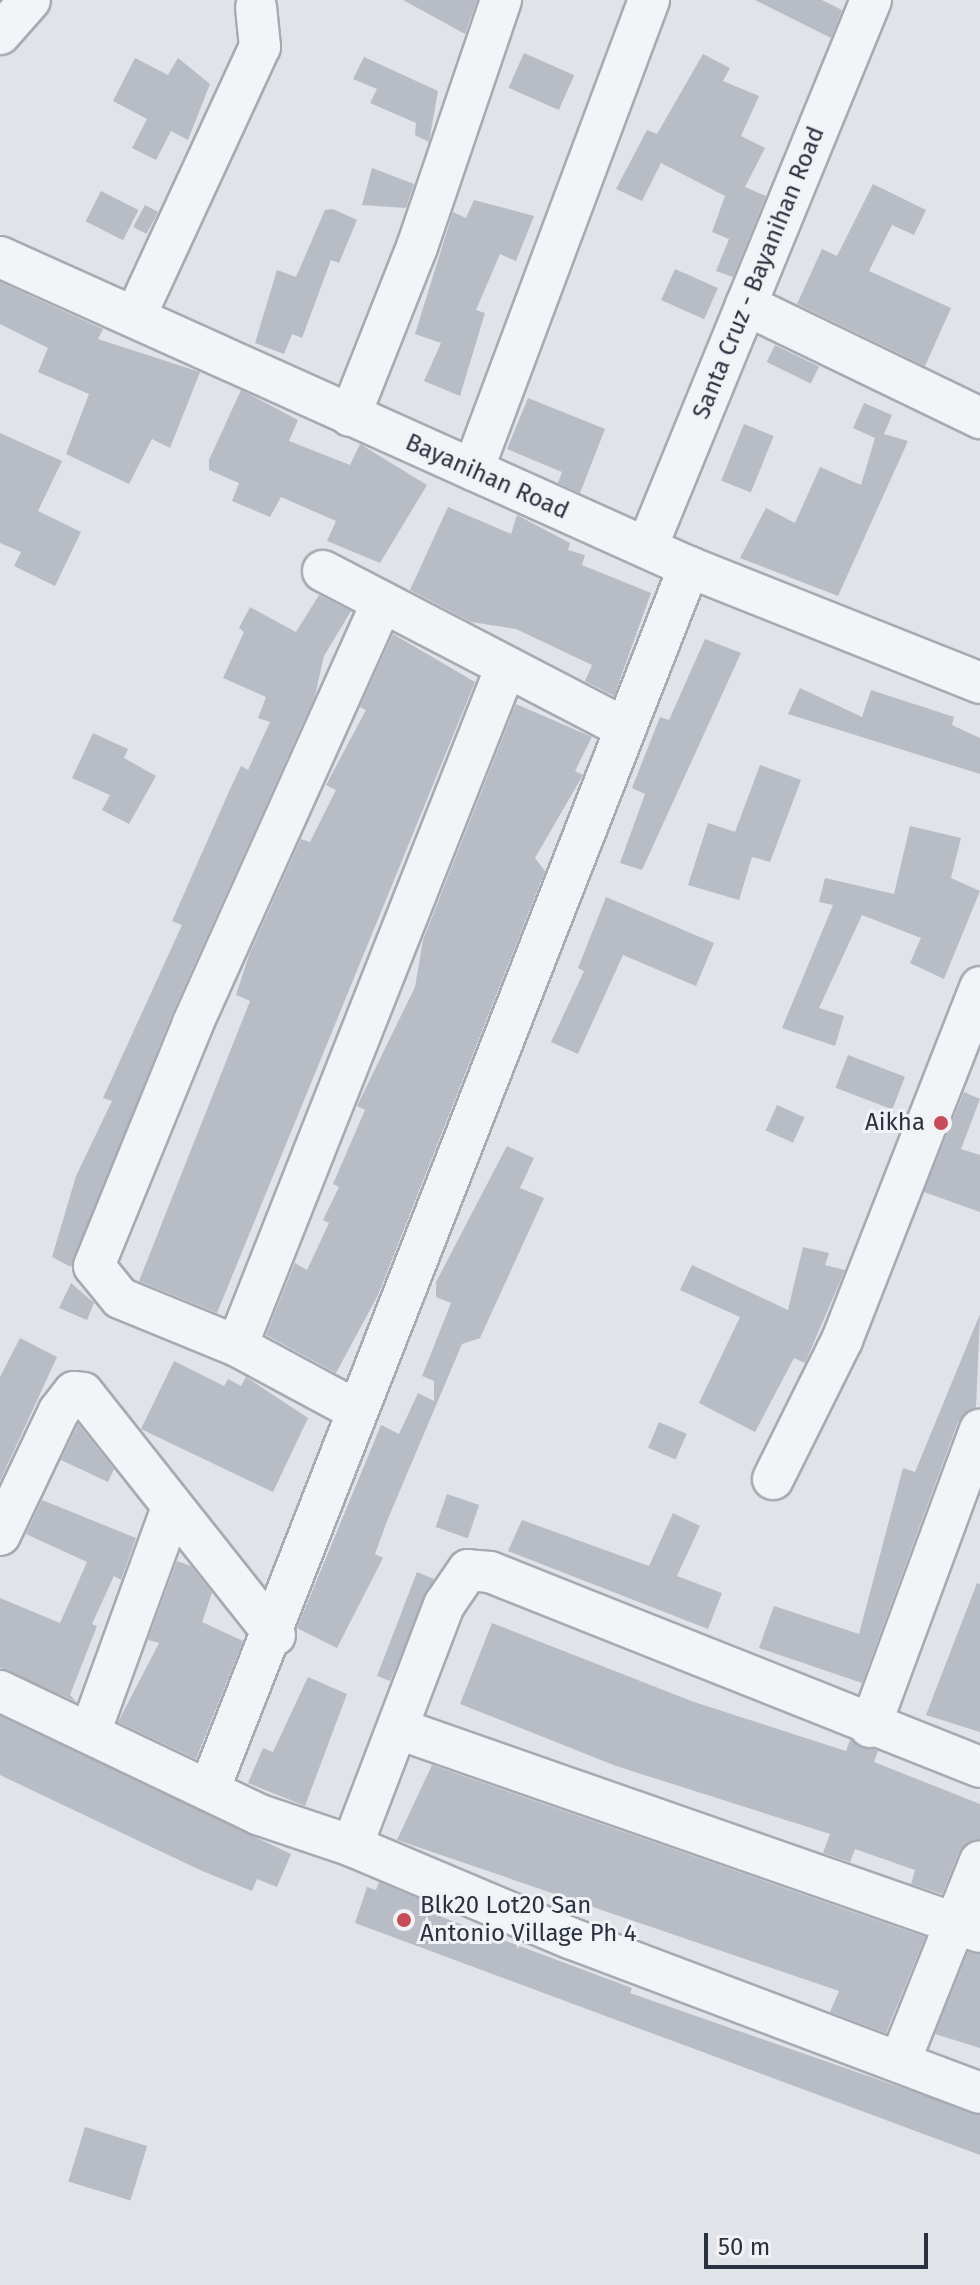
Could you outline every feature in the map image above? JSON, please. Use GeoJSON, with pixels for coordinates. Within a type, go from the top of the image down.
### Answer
{"type":"FeatureCollection","features":[{"type":"Feature","properties":{"kind":"street"},"geometry":{"type":"LineString","coordinates":[[0,34],[30,0]]}},
{"type":"Feature","properties":{"kind":"street"},"geometry":{"type":"LineString","coordinates":[[350,416],[417,247],[501,0]]}},
{"type":"Feature","properties":{"kind":"street"},"geometry":{"type":"LineString","coordinates":[[473,470],[649,0]]}},
{"type":"Feature","properties":{"kind":"street","name":"Santa Cruz - Bayanihan Road"},"geometry":{"type":"LineString","coordinates":[[647,547],[871,0]]}},
{"type":"Feature","properties":{"kind":"street"},"geometry":{"type":"LineString","coordinates":[[135,317],[260,47],[256,7]]}},
{"type":"Feature","properties":{"kind":"street","name":"Bayanihan Road"},"geometry":{"type":"LineString","coordinates":[[0,257],[689,567],[980,683]]}},
{"type":"Feature","properties":{"kind":"street"},"geometry":{"type":"LineString","coordinates":[[746,305],[980,418]]}},
{"type":"Feature","properties":{"kind":"street"},"geometry":{"type":"LineString","coordinates":[[209,1790],[275,1635],[354,1409],[689,567]]}},
{"type":"Feature","properties":{"kind":"street"},"geometry":{"type":"LineString","coordinates":[[323,571],[623,727]]}},
{"type":"Feature","properties":{"kind":"street"},"geometry":{"type":"LineString","coordinates":[[354,1409],[237,1346],[120,1298],[94,1266],[98,1245],[382,603]]}},
{"type":"Feature","properties":{"kind":"street"},"geometry":{"type":"LineString","coordinates":[[237,1346],[506,667]]}},
{"type":"Feature","properties":{"kind":"street"},"geometry":{"type":"LineString","coordinates":[[773,1479],[842,1340],[980,987]]}},
{"type":"Feature","properties":{"kind":"street"},"geometry":{"type":"LineString","coordinates":[[0,1535],[74,1392],[94,1403],[172,1507],[275,1635]]}},
{"type":"Feature","properties":{"kind":"street"},"geometry":{"type":"LineString","coordinates":[[870,1727],[980,1430]]}},
{"type":"Feature","properties":{"kind":"street"},"geometry":{"type":"LineString","coordinates":[[91,1730],[172,1507]]}},
{"type":"Feature","properties":{"kind":"street"},"geometry":{"type":"LineString","coordinates":[[352,1846],[444,1605],[468,1570],[490,1572],[870,1727],[980,1767]]}},
{"type":"Feature","properties":{"kind":"street"},"geometry":{"type":"LineString","coordinates":[[0,1691],[91,1730],[209,1790],[352,1846],[570,1938],[980,2093]]}},
{"type":"Feature","properties":{"kind":"street"},"geometry":{"type":"LineString","coordinates":[[399,1729],[967,1927]]}},
{"type":"Feature","properties":{"kind":"street"},"geometry":{"type":"LineString","coordinates":[[900,2061],[967,1927],[980,1861]]}},
{"type":"Feature","properties":{"kind":"building"},"geometry":{"type":"Polygon","coordinates":[[[403,0],[477,0],[465,34],[403,0]]]}},
{"type":"Feature","properties":{"kind":"building"},"geometry":{"type":"Polygon","coordinates":[[[755,0],[822,0],[842,10],[831,38],[755,0]]]}},
{"type":"Feature","properties":{"kind":"building"},"geometry":{"type":"Polygon","coordinates":[[[524,53],[574,75],[559,110],[509,88],[524,53]]]}},
{"type":"Feature","properties":{"kind":"building"},"geometry":{"type":"Polygon","coordinates":[[[703,54],[730,68],[723,81],[759,96],[741,136],[765,148],[745,187],[766,196],[733,277],[716,271],[729,239],[712,232],[725,196],[661,163],[642,201],[616,189],[647,130],[657,134],[703,54]]]}},
{"type":"Feature","properties":{"kind":"building"},"geometry":{"type":"Polygon","coordinates":[[[364,57],[438,91],[429,142],[415,135],[416,123],[370,103],[377,89],[353,79],[364,57]]]}},
{"type":"Feature","properties":{"kind":"building"},"geometry":{"type":"Polygon","coordinates":[[[135,58],[168,75],[178,58],[210,84],[188,140],[171,131],[156,160],[132,148],[147,119],[113,101],[135,58]]]}},
{"type":"Feature","properties":{"kind":"building"},"geometry":{"type":"Polygon","coordinates":[[[372,168],[414,184],[406,208],[362,205],[372,168]]]}},
{"type":"Feature","properties":{"kind":"building"},"geometry":{"type":"Polygon","coordinates":[[[873,184],[926,210],[914,235],[892,225],[869,271],[951,308],[925,366],[797,304],[822,249],[837,256],[873,184]]]}},
{"type":"Feature","properties":{"kind":"building"},"geometry":{"type":"Polygon","coordinates":[[[101,191],[138,210],[123,240],[86,221],[101,191]]]}},
{"type":"Feature","properties":{"kind":"building"},"geometry":{"type":"Polygon","coordinates":[[[474,200],[534,216],[516,261],[500,254],[476,310],[485,313],[460,396],[424,381],[441,343],[415,334],[453,212],[466,218],[474,200]]]}},
{"type":"Feature","properties":{"kind":"building"},"geometry":{"type":"Polygon","coordinates":[[[145,205],[158,212],[147,234],[133,227],[145,205]]]}},
{"type":"Feature","properties":{"kind":"building"},"geometry":{"type":"Polygon","coordinates":[[[333,209],[357,220],[339,263],[331,260],[302,338],[292,334],[284,354],[255,343],[277,270],[296,277],[325,210],[333,209]]]}},
{"type":"Feature","properties":{"kind":"building"},"geometry":{"type":"Polygon","coordinates":[[[675,269],[718,288],[704,319],[661,300],[675,269]]]}},
{"type":"Feature","properties":{"kind":"building"},"geometry":{"type":"Polygon","coordinates":[[[0,282],[103,329],[98,339],[200,372],[170,448],[152,439],[129,484],[66,454],[89,394],[38,372],[48,348],[0,324],[0,282]]]}},
{"type":"Feature","properties":{"kind":"building"},"geometry":{"type":"Polygon","coordinates":[[[775,345],[819,366],[811,384],[767,362],[775,345]]]}},
{"type":"Feature","properties":{"kind":"building"},"geometry":{"type":"Polygon","coordinates":[[[241,390],[298,420],[289,441],[350,465],[360,444],[427,485],[380,563],[327,541],[336,521],[281,497],[270,517],[232,501],[239,483],[209,470],[209,460],[241,390]]]}},
{"type":"Feature","properties":{"kind":"building"},"geometry":{"type":"Polygon","coordinates":[[[528,398],[605,429],[580,493],[558,483],[562,472],[507,449],[528,398]]]}},
{"type":"Feature","properties":{"kind":"building"},"geometry":{"type":"Polygon","coordinates":[[[864,403],[892,415],[884,434],[908,441],[838,596],[740,558],[766,508],[795,523],[820,467],[861,485],[875,438],[853,428],[864,403]]]}},
{"type":"Feature","properties":{"kind":"building"},"geometry":{"type":"Polygon","coordinates":[[[744,424],[774,436],[751,493],[721,481],[744,424]]]}},
{"type":"Feature","properties":{"kind":"building"},"geometry":{"type":"Polygon","coordinates":[[[0,433],[62,461],[38,511],[81,532],[55,586],[14,566],[21,552],[0,543],[0,433]]]}},
{"type":"Feature","properties":{"kind":"building"},"geometry":{"type":"Polygon","coordinates":[[[448,507],[511,534],[517,515],[570,543],[568,550],[585,555],[582,565],[651,593],[614,696],[585,681],[592,665],[516,629],[471,622],[410,590],[448,507]]]}},
{"type":"Feature","properties":{"kind":"building"},"geometry":{"type":"Polygon","coordinates":[[[319,595],[351,611],[324,656],[315,696],[172,1014],[71,1267],[52,1257],[76,1176],[112,1101],[103,1098],[182,925],[172,921],[231,787],[241,766],[248,770],[270,722],[258,718],[266,697],[223,678],[244,632],[239,628],[250,607],[296,632],[319,595]]]}},
{"type":"Feature","properties":{"kind":"building"},"geometry":{"type":"Polygon","coordinates":[[[393,634],[475,682],[217,1313],[139,1281],[250,1001],[236,995],[249,955],[301,839],[310,842],[336,790],[326,785],[366,710],[360,707],[393,634]]]}},
{"type":"Feature","properties":{"kind":"building"},"geometry":{"type":"Polygon","coordinates":[[[705,639],[741,653],[642,870],[620,863],[645,794],[632,788],[660,717],[669,720],[705,639]]]}},
{"type":"Feature","properties":{"kind":"building"},"geometry":{"type":"Polygon","coordinates":[[[800,688],[862,717],[871,690],[954,717],[952,725],[980,738],[980,774],[788,714],[800,688]]]}},
{"type":"Feature","properties":{"kind":"building"},"geometry":{"type":"Polygon","coordinates":[[[516,704],[592,737],[575,771],[583,775],[535,858],[545,871],[378,1295],[336,1373],[266,1335],[295,1263],[307,1270],[329,1223],[323,1220],[339,1187],[333,1184],[365,1110],[357,1106],[415,987],[423,940],[516,704]]]}},
{"type":"Feature","properties":{"kind":"building"},"geometry":{"type":"Polygon","coordinates":[[[93,733],[128,749],[124,758],[156,776],[129,824],[102,810],[110,795],[72,778],[93,733]]]}},
{"type":"Feature","properties":{"kind":"building"},"geometry":{"type":"Polygon","coordinates":[[[760,765],[801,780],[770,862],[752,857],[739,900],[688,885],[708,823],[735,832],[760,765]]]}},
{"type":"Feature","properties":{"kind":"building"},"geometry":{"type":"Polygon","coordinates":[[[910,826],[961,838],[951,878],[980,891],[944,979],[910,963],[921,938],[862,915],[819,1008],[844,1016],[835,1046],[782,1028],[833,905],[819,902],[825,878],[894,894],[910,826]]]}},
{"type":"Feature","properties":{"kind":"building"},"geometry":{"type":"Polygon","coordinates":[[[606,897],[714,943],[696,986],[623,955],[578,1054],[551,1042],[584,971],[578,968],[606,897]]]}},
{"type":"Feature","properties":{"kind":"building"},"geometry":{"type":"Polygon","coordinates":[[[848,1055],[905,1077],[892,1110],[835,1088],[848,1055]]]}},
{"type":"Feature","properties":{"kind":"building"},"geometry":{"type":"Polygon","coordinates":[[[964,1092],[980,1099],[961,1149],[980,1155],[980,1212],[924,1192],[964,1092]]]}},
{"type":"Feature","properties":{"kind":"building"},"geometry":{"type":"Polygon","coordinates":[[[777,1105],[804,1117],[793,1143],[766,1131],[777,1105]]]}},
{"type":"Feature","properties":{"kind":"building"},"geometry":{"type":"Polygon","coordinates":[[[507,1146],[534,1158],[520,1188],[544,1198],[480,1338],[462,1344],[387,1521],[375,1554],[383,1558],[337,1648],[297,1628],[381,1425],[399,1434],[418,1393],[434,1401],[434,1381],[422,1376],[451,1303],[436,1297],[436,1282],[507,1146]]]}},
{"type":"Feature","properties":{"kind":"building"},"geometry":{"type":"Polygon","coordinates":[[[803,1247],[829,1253],[825,1265],[845,1270],[805,1363],[794,1358],[755,1432],[699,1403],[740,1317],[680,1290],[692,1265],[788,1310],[803,1247]]]}},
{"type":"Feature","properties":{"kind":"building"},"geometry":{"type":"Polygon","coordinates":[[[71,1283],[94,1303],[87,1320],[59,1308],[71,1283]]]}},
{"type":"Feature","properties":{"kind":"building"},"geometry":{"type":"Polygon","coordinates":[[[980,1314],[976,1407],[958,1422],[862,1683],[759,1648],[774,1606],[859,1634],[903,1468],[915,1472],[980,1314]]]}},
{"type":"Feature","properties":{"kind":"building"},"geometry":{"type":"Polygon","coordinates":[[[20,1338],[57,1357],[0,1481],[0,1377],[20,1338]]]}},
{"type":"Feature","properties":{"kind":"building"},"geometry":{"type":"Polygon","coordinates":[[[174,1361],[224,1386],[228,1379],[241,1386],[246,1377],[308,1418],[273,1492],[141,1429],[174,1361]]]}},
{"type":"Feature","properties":{"kind":"building"},"geometry":{"type":"Polygon","coordinates":[[[659,1422],[687,1434],[676,1459],[648,1448],[659,1422]]]}},
{"type":"Feature","properties":{"kind":"building"},"geometry":{"type":"Polygon","coordinates":[[[78,1424],[114,1469],[108,1482],[61,1460],[78,1424]]]}},
{"type":"Feature","properties":{"kind":"building"},"geometry":{"type":"Polygon","coordinates":[[[447,1494],[479,1505],[468,1538],[436,1527],[447,1494]]]}},
{"type":"Feature","properties":{"kind":"building"},"geometry":{"type":"Polygon","coordinates":[[[42,1500],[136,1538],[121,1580],[114,1576],[92,1624],[97,1626],[70,1695],[77,1702],[0,1668],[0,1598],[60,1623],[87,1562],[26,1534],[42,1500]]]}},
{"type":"Feature","properties":{"kind":"building"},"geometry":{"type":"Polygon","coordinates":[[[673,1513],[700,1526],[677,1576],[722,1593],[708,1629],[508,1551],[522,1520],[649,1566],[673,1513]]]}},
{"type":"Feature","properties":{"kind":"building"},"geometry":{"type":"Polygon","coordinates":[[[177,1561],[191,1566],[212,1593],[202,1622],[243,1641],[196,1759],[118,1722],[159,1643],[148,1640],[177,1561]]]}},
{"type":"Feature","properties":{"kind":"building"},"geometry":{"type":"Polygon","coordinates":[[[417,1572],[434,1579],[390,1681],[377,1676],[417,1572]]]}},
{"type":"Feature","properties":{"kind":"building"},"geometry":{"type":"Polygon","coordinates":[[[977,1583],[980,1584],[980,1732],[926,1715],[977,1583]]]}},
{"type":"Feature","properties":{"kind":"building"},"geometry":{"type":"Polygon","coordinates":[[[492,1623],[694,1702],[846,1751],[850,1740],[878,1751],[874,1762],[980,1804],[980,1839],[959,1852],[942,1894],[911,1884],[915,1870],[855,1849],[850,1862],[823,1853],[830,1834],[616,1766],[460,1704],[492,1623]]]}},
{"type":"Feature","properties":{"kind":"building"},"geometry":{"type":"Polygon","coordinates":[[[308,1677],[347,1694],[305,1806],[248,1783],[263,1748],[273,1752],[308,1677]]]}},
{"type":"Feature","properties":{"kind":"building"},"geometry":{"type":"Polygon","coordinates":[[[0,1716],[291,1854],[277,1887],[257,1879],[252,1891],[202,1871],[0,1775],[0,1716]]]}},
{"type":"Feature","properties":{"kind":"building"},"geometry":{"type":"Polygon","coordinates":[[[432,1765],[925,1937],[886,2033],[830,2012],[839,1991],[397,1840],[432,1765]]]}},
{"type":"Feature","properties":{"kind":"building"},"geometry":{"type":"Polygon","coordinates":[[[379,1882],[426,1902],[423,1910],[632,1988],[630,1993],[980,2115],[980,2155],[355,1923],[367,1887],[376,1890],[379,1882]]]}},
{"type":"Feature","properties":{"kind":"building"},"geometry":{"type":"Polygon","coordinates":[[[968,1952],[980,1954],[980,2048],[935,2034],[968,1952]]]}},
{"type":"Feature","properties":{"kind":"building"},"geometry":{"type":"Polygon","coordinates":[[[85,2127],[147,2146],[130,2201],[68,2182],[85,2127]]]}},
{"type":"Feature","properties":{"kind":"place","name":"Aikha"},"geometry":{"type":"Point","coordinates":[941,1123]}},
{"type":"Feature","properties":{"kind":"place","name":"Blk20 Lot20 San Antonio Village Ph 4"},"geometry":{"type":"Point","coordinates":[404,1920]}}]}
